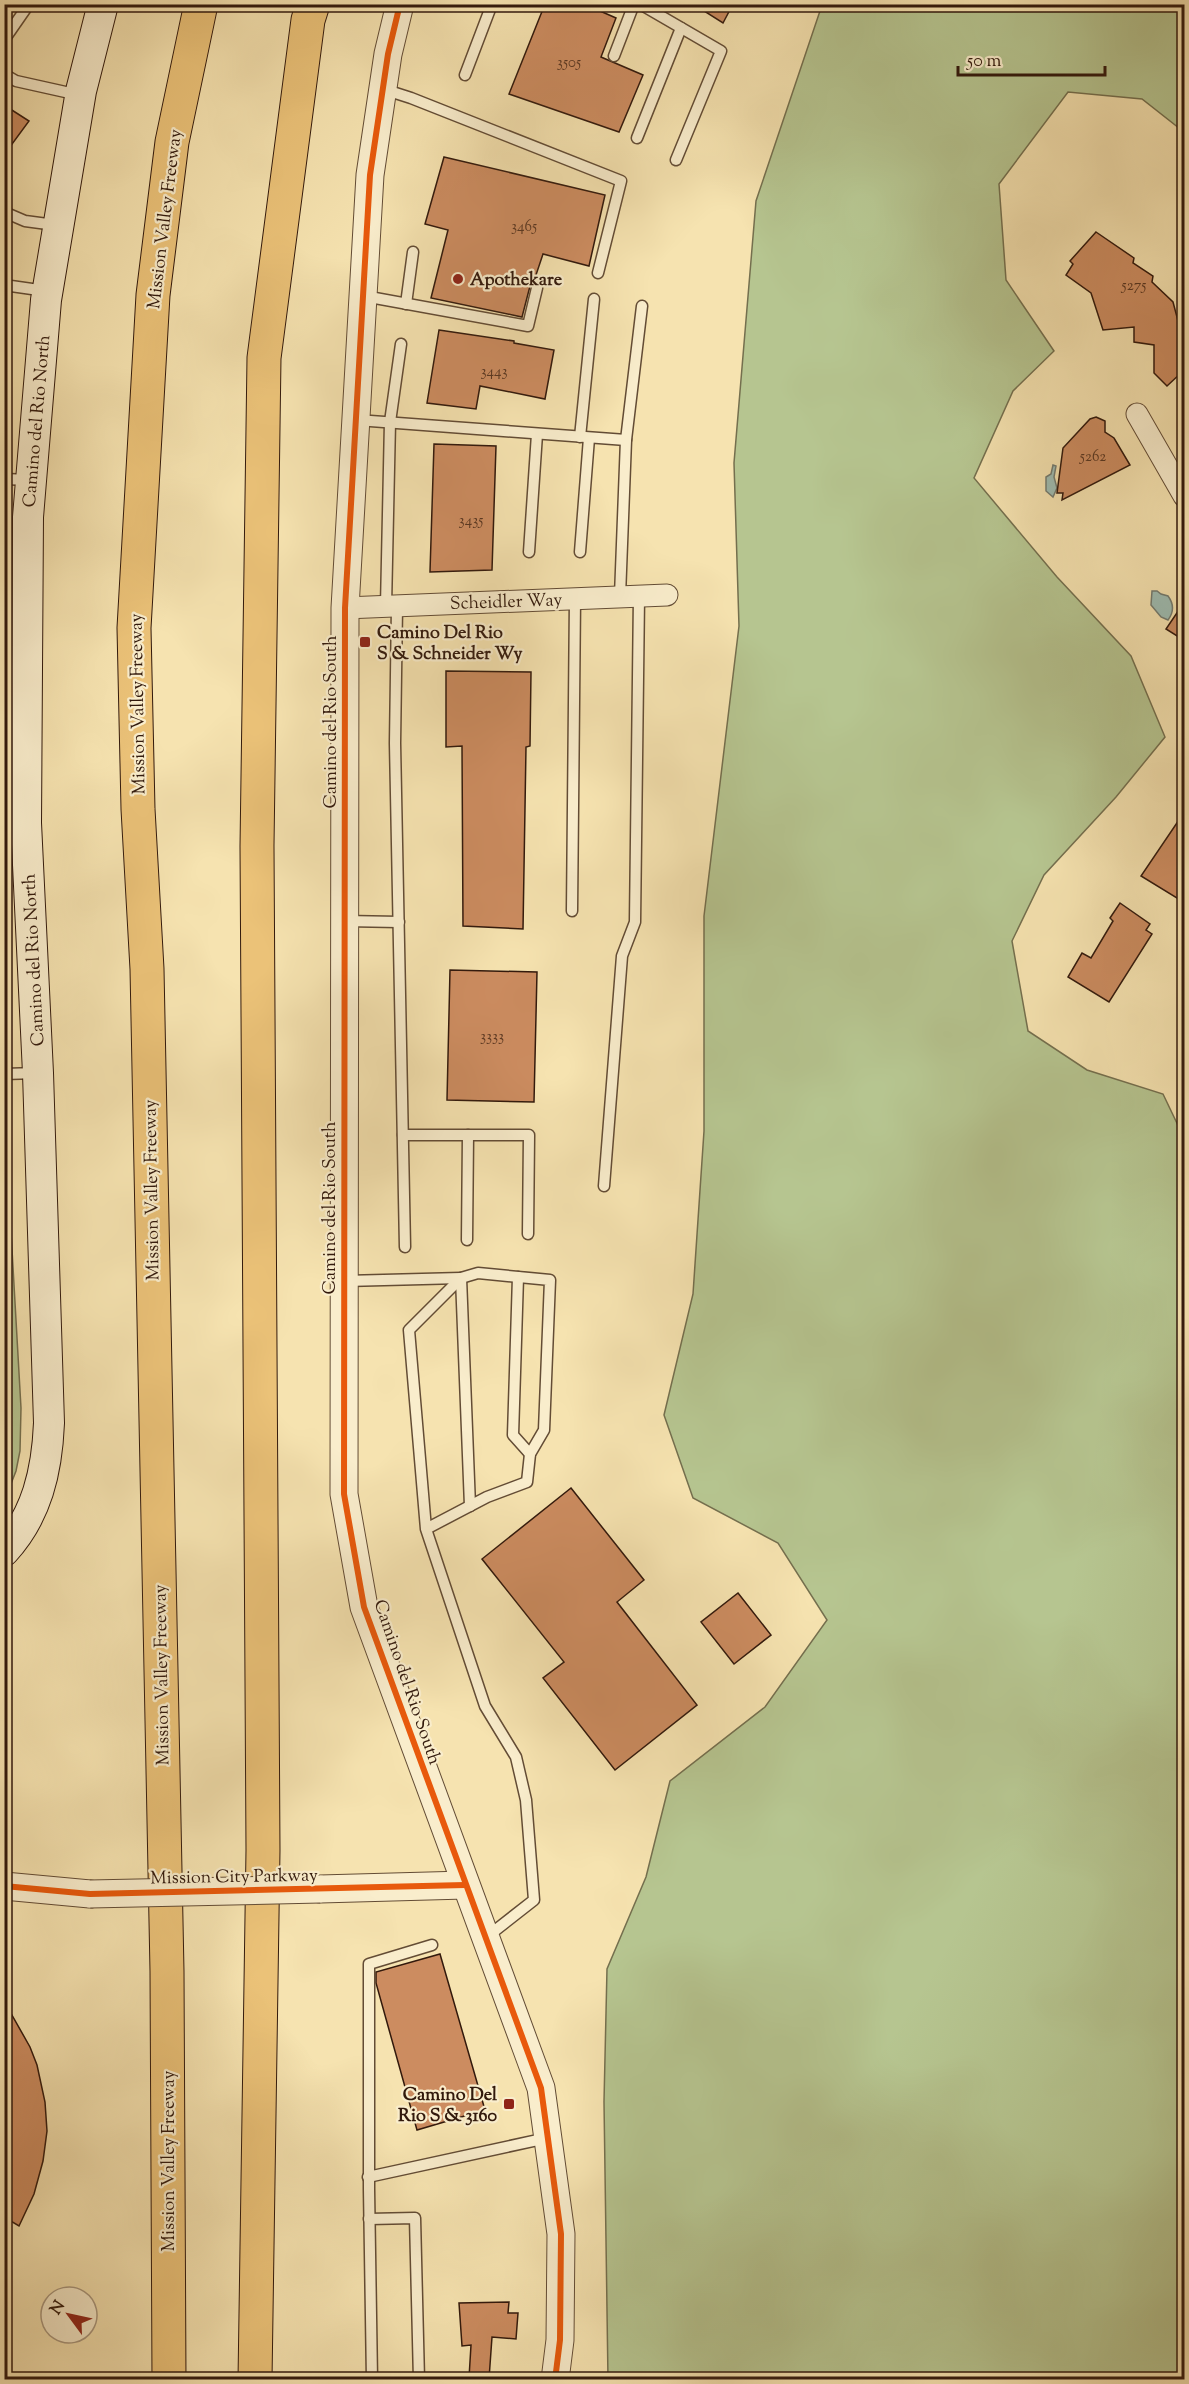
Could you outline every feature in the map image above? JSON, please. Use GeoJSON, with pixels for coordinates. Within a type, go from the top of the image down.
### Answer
{"type":"FeatureCollection","features":[{"type":"Feature","properties":{"kind":"highway","name":"Mission Valley Freeway"},"geometry":{"type":"LineString","coordinates":[[169,2379],[166,1914],[147,969],[138,809],[134,628],[153,295],[172,142],[201,4]]}},
{"type":"Feature","properties":{"kind":"highway"},"geometry":{"type":"LineString","coordinates":[[255,2379],[263,1850],[257,846],[264,358],[308,20],[313,4]]}},
{"type":"Feature","properties":{"kind":"main road","name":"Camino del Rio North"},"geometry":{"type":"LineString","coordinates":[[4,1551],[26,1523],[36,1501],[48,1457],[49,1423],[38,1073],[26,822],[27,529],[18,479],[81,95],[103,4]]}},
{"type":"Feature","properties":{"kind":"street","name":"Camino del Rio South"},"geometry":{"type":"LineString","coordinates":[[399,4],[382,89],[370,175],[345,608],[344,1494],[364,1607],[541,2088],[561,2234],[560,2340],[555,2379]]}},
{"type":"Feature","properties":{"kind":"street"},"geometry":{"type":"LineString","coordinates":[[1137,414],[1185,496]]}},
{"type":"Feature","properties":{"kind":"street","name":"Scheidler Way"},"geometry":{"type":"LineString","coordinates":[[345,608],[667,595]]}},
{"type":"Feature","properties":{"kind":"street","name":"Mission City Parkway"},"geometry":{"type":"LineString","coordinates":[[4,1886],[90,1894],[465,1884]]}},
{"type":"Feature","properties":{"kind":"lane"},"geometry":{"type":"LineString","coordinates":[[4,40],[29,4]]}},
{"type":"Feature","properties":{"kind":"lane"},"geometry":{"type":"LineString","coordinates":[[465,75],[492,4]]}},
{"type":"Feature","properties":{"kind":"lane"},"geometry":{"type":"LineString","coordinates":[[614,56],[634,4]]}},
{"type":"Feature","properties":{"kind":"lane"},"geometry":{"type":"LineString","coordinates":[[640,4],[721,51],[676,160]]}},
{"type":"Feature","properties":{"kind":"lane"},"geometry":{"type":"LineString","coordinates":[[637,138],[681,28]]}},
{"type":"Feature","properties":{"kind":"lane"},"geometry":{"type":"LineString","coordinates":[[4,74],[16,81],[81,95]]}},
{"type":"Feature","properties":{"kind":"lane"},"geometry":{"type":"LineString","coordinates":[[382,89],[411,98],[621,181],[598,273]]}},
{"type":"Feature","properties":{"kind":"lane"},"geometry":{"type":"LineString","coordinates":[[4,212],[25,221],[59,225]]}},
{"type":"Feature","properties":{"kind":"lane"},"geometry":{"type":"LineString","coordinates":[[406,304],[413,252]]}},
{"type":"Feature","properties":{"kind":"lane"},"geometry":{"type":"LineString","coordinates":[[4,285],[47,292]]}},
{"type":"Feature","properties":{"kind":"lane"},"geometry":{"type":"LineString","coordinates":[[363,296],[528,326],[537,288]]}},
{"type":"Feature","properties":{"kind":"lane"},"geometry":{"type":"LineString","coordinates":[[580,552],[594,298]]}},
{"type":"Feature","properties":{"kind":"lane"},"geometry":{"type":"LineString","coordinates":[[604,1186],[622,956],[635,922],[626,440],[642,306]]}},
{"type":"Feature","properties":{"kind":"lane"},"geometry":{"type":"LineString","coordinates":[[400,344],[390,422],[405,1247]]}},
{"type":"Feature","properties":{"kind":"lane"},"geometry":{"type":"LineString","coordinates":[[357,420],[626,440]]}},
{"type":"Feature","properties":{"kind":"lane"},"geometry":{"type":"LineString","coordinates":[[529,552],[537,434]]}},
{"type":"Feature","properties":{"kind":"lane"},"geometry":{"type":"LineString","coordinates":[[572,911],[574,598]]}},
{"type":"Feature","properties":{"kind":"lane"},"geometry":{"type":"LineString","coordinates":[[345,921],[399,922]]}},
{"type":"Feature","properties":{"kind":"lane"},"geometry":{"type":"LineString","coordinates":[[4,1074],[38,1073]]}},
{"type":"Feature","properties":{"kind":"lane"},"geometry":{"type":"LineString","coordinates":[[403,1135],[529,1135],[528,1234]]}},
{"type":"Feature","properties":{"kind":"lane"},"geometry":{"type":"LineString","coordinates":[[467,1240],[468,1135]]}},
{"type":"Feature","properties":{"kind":"lane"},"geometry":{"type":"LineString","coordinates":[[344,1281],[461,1278],[478,1273],[550,1280],[544,1430],[530,1455],[527,1482],[487,1497],[426,1529]]}},
{"type":"Feature","properties":{"kind":"lane"},"geometry":{"type":"LineString","coordinates":[[518,1277],[513,1435],[530,1455]]}},
{"type":"Feature","properties":{"kind":"lane"},"geometry":{"type":"LineString","coordinates":[[461,1278],[470,1506]]}},
{"type":"Feature","properties":{"kind":"lane"},"geometry":{"type":"LineString","coordinates":[[461,1278],[409,1330],[426,1529],[485,1706],[516,1757],[526,1800],[534,1900],[485,1938]]}},
{"type":"Feature","properties":{"kind":"lane"},"geometry":{"type":"LineString","coordinates":[[372,2379],[368,2177],[369,1964],[432,1945]]}},
{"type":"Feature","properties":{"kind":"lane"},"geometry":{"type":"LineString","coordinates":[[368,2177],[548,2138]]}},
{"type":"Feature","properties":{"kind":"lane"},"geometry":{"type":"LineString","coordinates":[[369,2220],[415,2218],[420,2379]]}},
{"type":"Feature","properties":{"kind":"green space"},"geometry":{"type":"Polygon","coordinates":[[[822,5],[1184,5],[1184,132],[1142,99],[1068,92],[999,184],[1006,280],[1054,351],[1013,391],[974,478],[1057,577],[1131,656],[1165,737],[1116,797],[1044,875],[1012,941],[1028,1031],[1087,1070],[1163,1094],[1184,1138],[1184,2379],[608,2379],[604,2102],[607,1969],[646,1877],[670,1781],[765,1707],[827,1620],[778,1543],[693,1498],[664,1415],[693,1294],[704,1131],[704,916],[739,626],[734,463],[756,201],[822,5]]]}},
{"type":"Feature","properties":{"kind":"green space"},"geometry":{"type":"Polygon","coordinates":[[[4,1202],[11,1232],[21,1408],[20,1451],[16,1471],[5,1499],[4,1202]]]}},
{"type":"Feature","properties":{"kind":"water"},"geometry":{"type":"Polygon","coordinates":[[[1053,465],[1056,466],[1054,477],[1057,488],[1053,497],[1046,491],[1046,477],[1051,474],[1053,465]]]}},
{"type":"Feature","properties":{"kind":"water"},"geometry":{"type":"Polygon","coordinates":[[[1152,591],[1157,591],[1170,599],[1172,611],[1168,620],[1161,617],[1151,605],[1152,591]]]}},
{"type":"Feature","properties":{"kind":"building"},"geometry":{"type":"Polygon","coordinates":[[[545,4],[584,4],[616,18],[601,57],[643,75],[619,132],[509,94],[545,4]]]}},
{"type":"Feature","properties":{"kind":"building"},"geometry":{"type":"Polygon","coordinates":[[[693,4],[733,4],[723,23],[693,4]]]}},
{"type":"Feature","properties":{"kind":"building"},"geometry":{"type":"Polygon","coordinates":[[[4,105],[29,121],[4,155],[4,105]]]}},
{"type":"Feature","properties":{"kind":"building"},"geometry":{"type":"Polygon","coordinates":[[[444,157],[605,195],[589,266],[543,254],[534,281],[530,286],[522,317],[431,298],[448,230],[425,224],[444,157]]]}},
{"type":"Feature","properties":{"kind":"building"},"geometry":{"type":"Polygon","coordinates":[[[1096,232],[1134,258],[1133,263],[1153,276],[1152,282],[1173,302],[1182,336],[1182,372],[1167,386],[1154,373],[1154,345],[1134,342],[1134,327],[1103,330],[1091,293],[1066,275],[1073,264],[1070,261],[1096,232]]]}},
{"type":"Feature","properties":{"kind":"building"},"geometry":{"type":"Polygon","coordinates":[[[439,330],[514,341],[514,343],[554,350],[545,399],[480,386],[476,409],[427,403],[439,330]]]}},
{"type":"Feature","properties":{"kind":"building"},"geometry":{"type":"Polygon","coordinates":[[[1096,417],[1105,421],[1105,432],[1114,438],[1130,465],[1062,500],[1063,493],[1057,493],[1063,448],[1090,419],[1096,417]]]}},
{"type":"Feature","properties":{"kind":"building"},"geometry":{"type":"Polygon","coordinates":[[[434,444],[496,446],[492,570],[430,572],[434,444]]]}},
{"type":"Feature","properties":{"kind":"building"},"geometry":{"type":"Polygon","coordinates":[[[1185,601],[1185,641],[1166,629],[1185,601]]]}},
{"type":"Feature","properties":{"kind":"building"},"geometry":{"type":"Polygon","coordinates":[[[446,671],[531,672],[530,746],[526,747],[523,929],[463,926],[462,746],[446,747],[446,671]]]}},
{"type":"Feature","properties":{"kind":"building"},"geometry":{"type":"Polygon","coordinates":[[[1185,811],[1185,903],[1141,876],[1185,811]]]}},
{"type":"Feature","properties":{"kind":"building"},"geometry":{"type":"Polygon","coordinates":[[[1120,903],[1150,924],[1146,930],[1152,934],[1109,1002],[1068,977],[1082,953],[1091,958],[1113,921],[1110,918],[1120,903]]]}},
{"type":"Feature","properties":{"kind":"building"},"geometry":{"type":"Polygon","coordinates":[[[450,970],[537,972],[534,1102],[447,1100],[450,970]]]}},
{"type":"Feature","properties":{"kind":"building"},"geometry":{"type":"Polygon","coordinates":[[[571,1488],[644,1580],[617,1602],[697,1705],[615,1770],[543,1678],[564,1662],[482,1559],[571,1488]]]}},
{"type":"Feature","properties":{"kind":"building"},"geometry":{"type":"Polygon","coordinates":[[[738,1593],[771,1635],[734,1664],[701,1622],[738,1593]]]}},
{"type":"Feature","properties":{"kind":"building"},"geometry":{"type":"Polygon","coordinates":[[[440,1954],[485,2110],[417,2130],[376,1983],[376,1972],[440,1954]]]}},
{"type":"Feature","properties":{"kind":"building"},"geometry":{"type":"Polygon","coordinates":[[[4,2001],[30,2047],[37,2065],[45,2102],[47,2131],[43,2161],[34,2194],[19,2226],[4,2217],[4,2001]]]}},
{"type":"Feature","properties":{"kind":"building"},"geometry":{"type":"Polygon","coordinates":[[[509,2302],[508,2313],[518,2313],[516,2339],[492,2337],[489,2379],[469,2378],[471,2345],[462,2346],[459,2303],[509,2302]]]}},
{"type":"Feature","properties":{"kind":"cycle path"},"geometry":{"type":"LineString","coordinates":[[400,4],[388,54],[370,175],[345,608],[344,1494],[364,1607],[541,2088],[561,2234],[560,2340],[555,2380]]}},
{"type":"Feature","properties":{"kind":"cycle path"},"geometry":{"type":"LineString","coordinates":[[4,1886],[90,1894],[465,1885]]}},
{"type":"Feature","properties":{"kind":"place","name":"Apothekare"},"geometry":{"type":"Point","coordinates":[458,279]}},
{"type":"Feature","properties":{"kind":"place","name":"Camino Del Rio S & Schneider Wy"},"geometry":{"type":"Point","coordinates":[365,642]}},
{"type":"Feature","properties":{"kind":"place","name":"Camino Del Rio S & 3160"},"geometry":{"type":"Point","coordinates":[509,2104]}}]}
